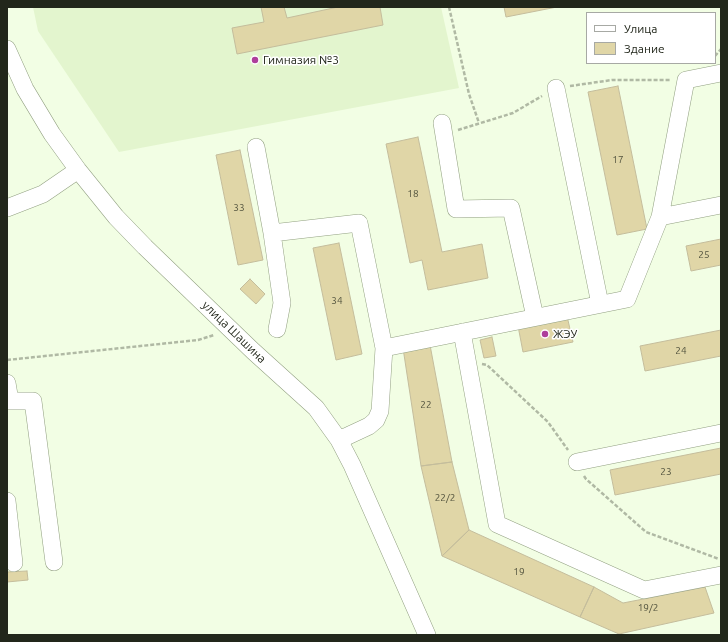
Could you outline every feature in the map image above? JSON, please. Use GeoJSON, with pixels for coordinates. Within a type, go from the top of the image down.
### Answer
{"type":"FeatureCollection","features":[{"type":"Feature","properties":{"kind":"street","name":"улица Шашина"},"geometry":{"type":"LineString","coordinates":[[7,49],[25,89],[52,134],[78,170],[116,217],[253,351],[316,408],[339,440],[352,464],[427,635]]}},
{"type":"Feature","properties":{"kind":"street"},"geometry":{"type":"LineString","coordinates":[[384,348],[627,298],[660,217],[686,80],[721,73]]}},
{"type":"Feature","properties":{"kind":"street"},"geometry":{"type":"LineString","coordinates":[[556,88],[600,304]]}},
{"type":"Feature","properties":{"kind":"street"},"geometry":{"type":"LineString","coordinates":[[443,129],[456,209],[511,208],[535,317]]}},
{"type":"Feature","properties":{"kind":"street"},"geometry":{"type":"LineString","coordinates":[[256,147],[272,234],[282,303],[277,329]]}},
{"type":"Feature","properties":{"kind":"street"},"geometry":{"type":"LineString","coordinates":[[7,208],[43,194],[78,170]]}},
{"type":"Feature","properties":{"kind":"street"},"geometry":{"type":"LineString","coordinates":[[660,217],[721,205]]}},
{"type":"Feature","properties":{"kind":"street"},"geometry":{"type":"LineString","coordinates":[[272,234],[359,223],[384,348],[380,412],[376,420],[369,426],[339,440]]}},
{"type":"Feature","properties":{"kind":"street"},"geometry":{"type":"LineString","coordinates":[[462,332],[497,524],[644,590],[721,575]]}},
{"type":"Feature","properties":{"kind":"street"},"geometry":{"type":"LineString","coordinates":[[7,383],[8,402],[33,401],[54,562]]}},
{"type":"Feature","properties":{"kind":"street"},"geometry":{"type":"LineString","coordinates":[[577,462],[721,433]]}},
{"type":"Feature","properties":{"kind":"street"},"geometry":{"type":"LineString","coordinates":[[7,501],[14,563]]}},
{"type":"Feature","properties":{"kind":"path"},"geometry":{"type":"LineString","coordinates":[[449,7],[469,94],[479,123]]}},
{"type":"Feature","properties":{"kind":"path"},"geometry":{"type":"LineString","coordinates":[[443,129],[479,123],[513,113],[556,88],[612,80],[686,80]]}},
{"type":"Feature","properties":{"kind":"path"},"geometry":{"type":"LineString","coordinates":[[7,360],[198,340],[214,335],[220,339]]}},
{"type":"Feature","properties":{"kind":"shaded area","name":"Гимназия №3"},"geometry":{"type":"Polygon","coordinates":[[[33,7],[441,7],[459,88],[119,152],[38,31],[33,7]]]}},
{"type":"Feature","properties":{"kind":"building"},"geometry":{"type":"Polygon","coordinates":[[[261,7],[284,7],[287,18],[338,7],[380,7],[383,25],[237,54],[232,28],[264,22],[261,7]]]}},
{"type":"Feature","properties":{"kind":"building"},"geometry":{"type":"Polygon","coordinates":[[[504,7],[557,7],[506,17],[504,7]]]}},
{"type":"Feature","properties":{"kind":"building"},"geometry":{"type":"Polygon","coordinates":[[[618,86],[647,229],[617,235],[588,92],[618,86]]]}},
{"type":"Feature","properties":{"kind":"building"},"geometry":{"type":"Polygon","coordinates":[[[418,137],[442,252],[482,244],[488,278],[428,290],[422,260],[410,263],[386,144],[418,137]]]}},
{"type":"Feature","properties":{"kind":"building"},"geometry":{"type":"Polygon","coordinates":[[[240,150],[263,260],[238,265],[216,155],[240,150]]]}},
{"type":"Feature","properties":{"kind":"building"},"geometry":{"type":"Polygon","coordinates":[[[721,239],[721,265],[691,271],[686,246],[721,239]]]}},
{"type":"Feature","properties":{"kind":"building"},"geometry":{"type":"Polygon","coordinates":[[[339,243],[362,354],[336,360],[313,248],[339,243]]]}},
{"type":"Feature","properties":{"kind":"building"},"geometry":{"type":"Polygon","coordinates":[[[250,279],[265,294],[256,304],[240,289],[250,279]]]}},
{"type":"Feature","properties":{"kind":"building","name":"ЖЭУ"},"geometry":{"type":"Polygon","coordinates":[[[567,316],[573,342],[523,352],[518,326],[567,316]]]}},
{"type":"Feature","properties":{"kind":"building"},"geometry":{"type":"Polygon","coordinates":[[[721,330],[721,356],[645,371],[640,346],[721,330]]]}},
{"type":"Feature","properties":{"kind":"building"},"geometry":{"type":"Polygon","coordinates":[[[492,337],[496,356],[484,358],[480,340],[492,337]]]}},
{"type":"Feature","properties":{"kind":"building"},"geometry":{"type":"Polygon","coordinates":[[[430,345],[452,462],[421,466],[403,348],[430,345]]]}},
{"type":"Feature","properties":{"kind":"building"},"geometry":{"type":"Polygon","coordinates":[[[721,448],[721,474],[615,495],[610,470],[721,448]]]}},
{"type":"Feature","properties":{"kind":"building"},"geometry":{"type":"Polygon","coordinates":[[[452,462],[469,530],[442,556],[421,466],[452,462]]]}},
{"type":"Feature","properties":{"kind":"building"},"geometry":{"type":"Polygon","coordinates":[[[469,530],[594,587],[580,617],[442,556],[469,530]]]}},
{"type":"Feature","properties":{"kind":"building"},"geometry":{"type":"Polygon","coordinates":[[[27,571],[28,580],[7,582],[7,572],[27,571]]]}},
{"type":"Feature","properties":{"kind":"building"},"geometry":{"type":"Polygon","coordinates":[[[594,587],[623,603],[705,587],[714,613],[619,634],[580,617],[594,587]]]}},
{"type":"Feature","properties":{"kind":"place","name":"Гимназия №3"},"geometry":{"type":"Point","coordinates":[255,60]}},
{"type":"Feature","properties":{"kind":"place","name":"ЖЭУ"},"geometry":{"type":"Point","coordinates":[545,334]}}]}
